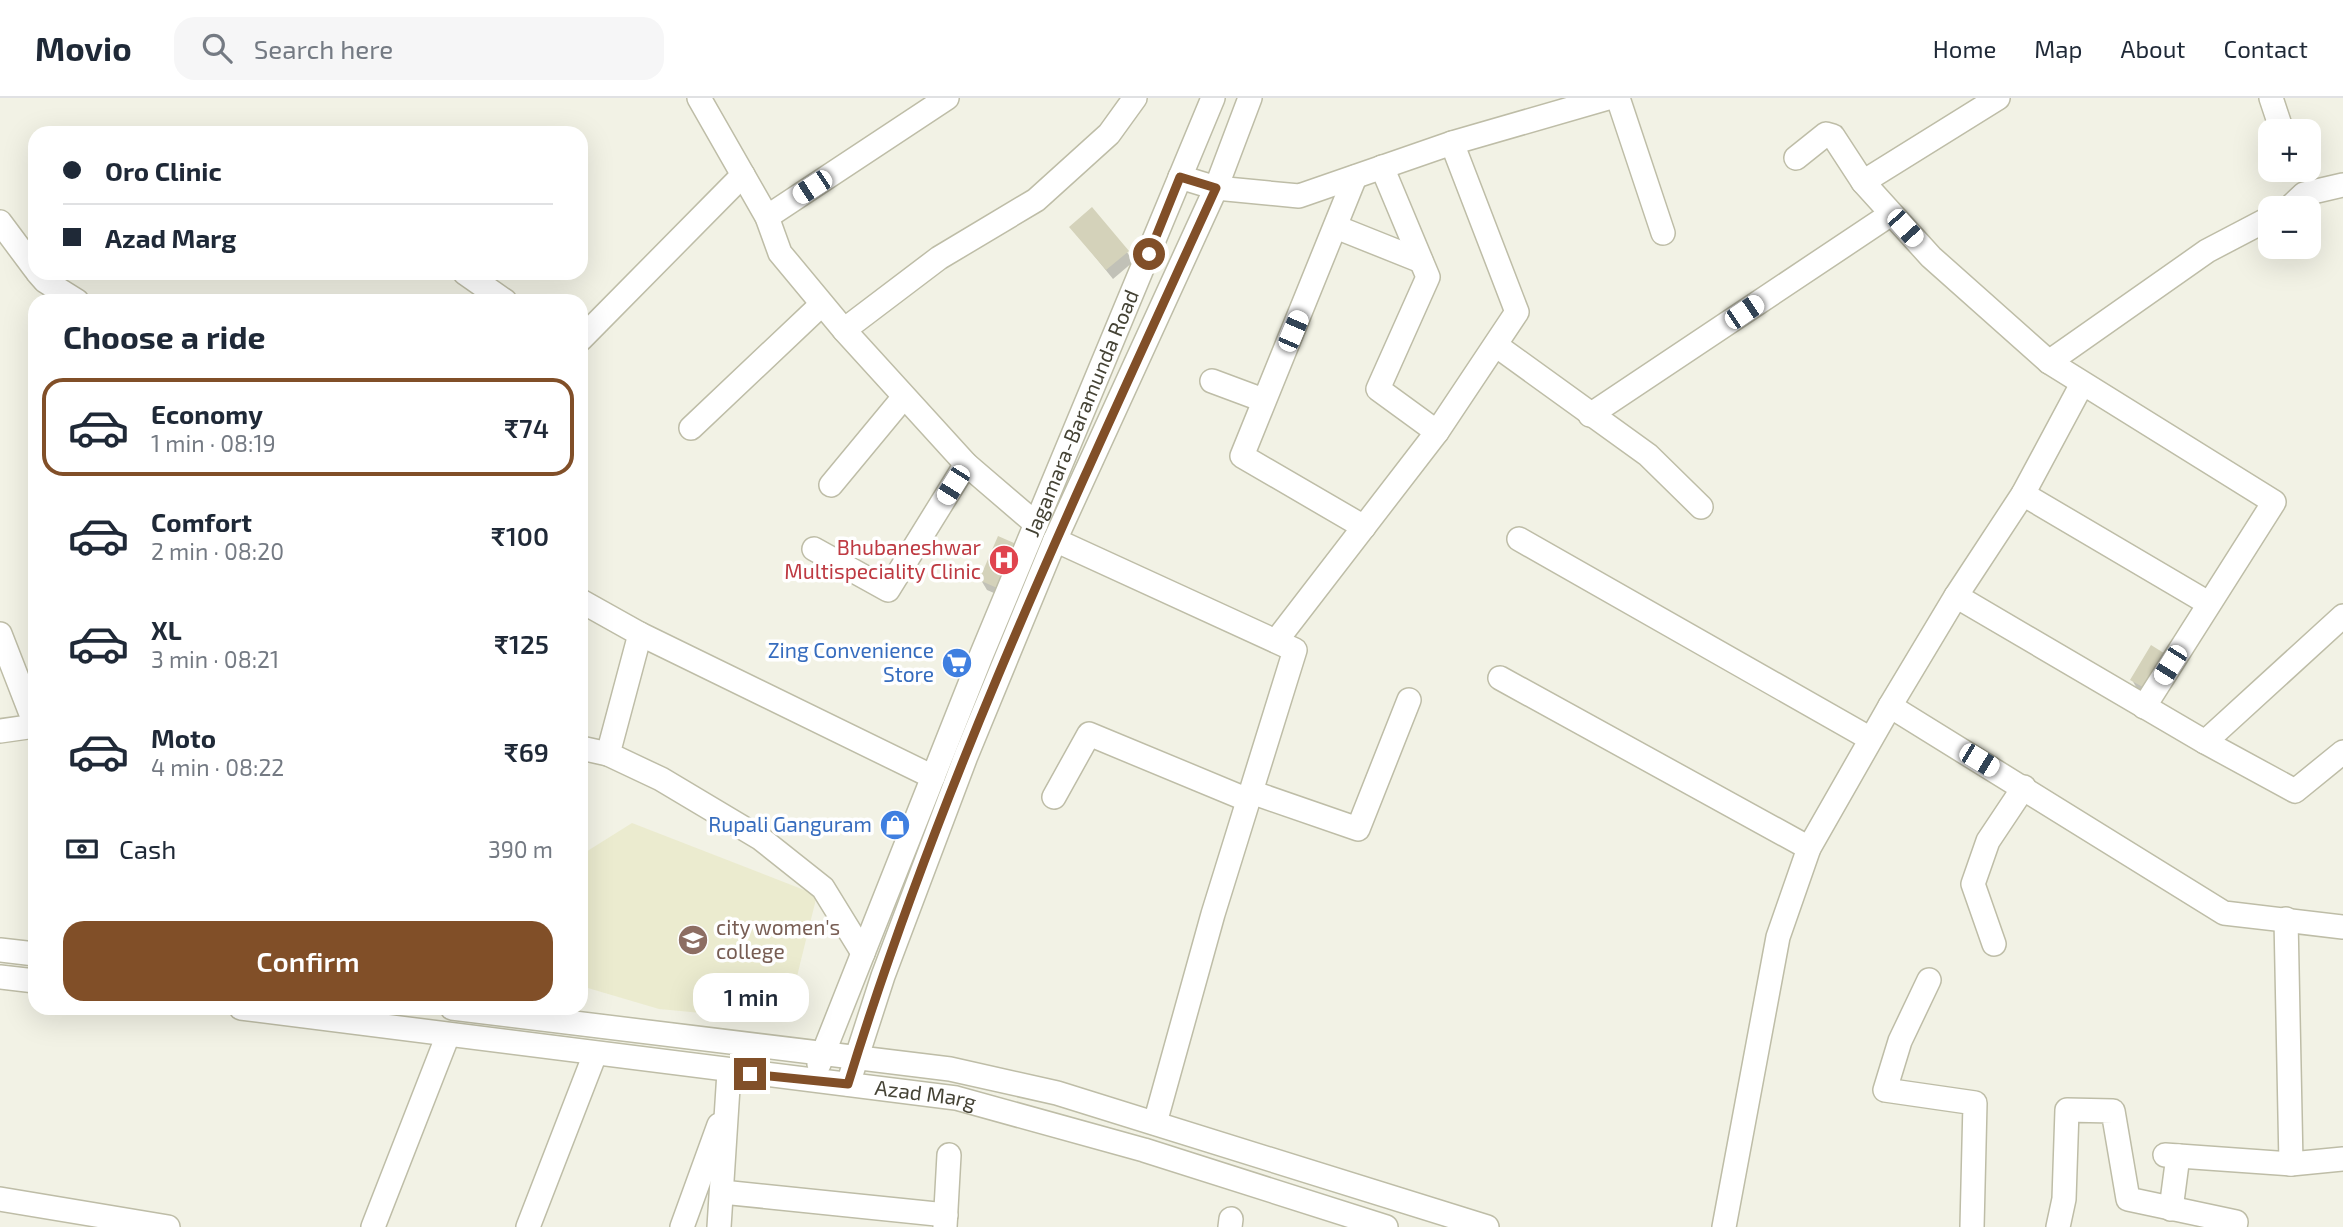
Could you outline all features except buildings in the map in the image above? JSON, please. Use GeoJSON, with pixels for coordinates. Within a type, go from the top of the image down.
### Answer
{"type":"FeatureCollection","features":[{"type":"Feature","properties":{"kind":"street"},"geometry":{"type":"LineString","coordinates":[[699,98],[767,217],[780,253],[821,305],[966,464],[1036,524]]}},
{"type":"Feature","properties":{"kind":"street"},"geometry":{"type":"LineString","coordinates":[[767,217],[947,98]]}},
{"type":"Feature","properties":{"kind":"street"},"geometry":{"type":"LineString","coordinates":[[844,330],[939,258],[1037,200],[1109,134],[1135,98]]}},
{"type":"Feature","properties":{"kind":"street","name":"Jagamara-Baramunda Road"},"geometry":{"type":"LineString","coordinates":[[814,1080],[933,776],[1213,98]]}},
{"type":"Feature","properties":{"kind":"street","name":"Jagamara-Baramunda Road"},"geometry":{"type":"LineString","coordinates":[[848,1084],[883,976],[966,756],[1055,540],[1216,188],[1250,98]]}},
{"type":"Feature","properties":{"kind":"street"},"geometry":{"type":"LineString","coordinates":[[1180,177],[1216,188],[1299,196],[1452,143],[1608,98]]}},
{"type":"Feature","properties":{"kind":"street"},"geometry":{"type":"LineString","coordinates":[[1618,98],[1663,233]]}},
{"type":"Feature","properties":{"kind":"street"},"geometry":{"type":"LineString","coordinates":[[1863,182],[1998,98]]}},
{"type":"Feature","properties":{"kind":"street"},"geometry":{"type":"LineString","coordinates":[[2271,98],[2278,119]]}},
{"type":"Feature","properties":{"kind":"street"},"geometry":{"type":"LineString","coordinates":[[1796,158],[1826,134],[1833,136],[1863,182],[1931,257],[2049,362],[2274,502],[2144,707]]}},
{"type":"Feature","properties":{"kind":"street"},"geometry":{"type":"LineString","coordinates":[[1276,641],[1437,432],[1497,346],[1517,312],[1452,143]]}},
{"type":"Feature","properties":{"kind":"street"},"geometry":{"type":"LineString","coordinates":[[1382,167],[1428,277],[1378,389],[1437,432]]}},
{"type":"Feature","properties":{"kind":"street"},"geometry":{"type":"LineString","coordinates":[[588,332],[743,175]]}},
{"type":"Feature","properties":{"kind":"street"},"geometry":{"type":"LineString","coordinates":[[1355,177],[1242,456],[1364,527]]}},
{"type":"Feature","properties":{"kind":"street"},"geometry":{"type":"LineString","coordinates":[[2302,196],[2343,185]]}},
{"type":"Feature","properties":{"kind":"street"},"geometry":{"type":"LineString","coordinates":[[1590,415],[1891,214]]}},
{"type":"Feature","properties":{"kind":"street"},"geometry":{"type":"LineString","coordinates":[[0,222],[28,260]]}},
{"type":"Feature","properties":{"kind":"street"},"geometry":{"type":"LineString","coordinates":[[2049,362],[2207,251],[2258,224]]}},
{"type":"Feature","properties":{"kind":"street"},"geometry":{"type":"LineString","coordinates":[[1336,227],[1421,261]]}},
{"type":"Feature","properties":{"kind":"street"},"geometry":{"type":"LineString","coordinates":[[44,280],[65,294]]}},
{"type":"Feature","properties":{"kind":"street"},"geometry":{"type":"LineString","coordinates":[[475,280],[495,294]]}},
{"type":"Feature","properties":{"kind":"street"},"geometry":{"type":"LineString","coordinates":[[691,428],[821,305]]}},
{"type":"Feature","properties":{"kind":"street"},"geometry":{"type":"LineString","coordinates":[[1497,346],[1648,455],[1701,507]]}},
{"type":"Feature","properties":{"kind":"street"},"geometry":{"type":"LineString","coordinates":[[1212,381],[1263,400]]}},
{"type":"Feature","properties":{"kind":"street"},"geometry":{"type":"LineString","coordinates":[[1724,1227],[1778,937],[1809,848],[1869,738],[1956,596],[2024,494],[2082,384]]}},
{"type":"Feature","properties":{"kind":"street"},"geometry":{"type":"LineString","coordinates":[[831,485],[903,398]]}},
{"type":"Feature","properties":{"kind":"street"},"geometry":{"type":"LineString","coordinates":[[814,549],[888,590],[966,464]]}},
{"type":"Feature","properties":{"kind":"street"},"geometry":{"type":"LineString","coordinates":[[2024,494],[2208,603]]}},
{"type":"Feature","properties":{"kind":"street"},"geometry":{"type":"LineString","coordinates":[[1519,538],[1869,738]]}},
{"type":"Feature","properties":{"kind":"street"},"geometry":{"type":"LineString","coordinates":[[1055,540],[1295,650],[1155,1123]]}},
{"type":"Feature","properties":{"kind":"street"},"geometry":{"type":"LineString","coordinates":[[1956,596],[2204,743],[2295,791],[2343,752]]}},
{"type":"Feature","properties":{"kind":"street"},"geometry":{"type":"LineString","coordinates":[[588,605],[640,634],[933,776]]}},
{"type":"Feature","properties":{"kind":"street"},"geometry":{"type":"LineString","coordinates":[[2204,743],[2343,616]]}},
{"type":"Feature","properties":{"kind":"street"},"geometry":{"type":"LineString","coordinates":[[0,634],[28,707]]}},
{"type":"Feature","properties":{"kind":"street"},"geometry":{"type":"LineString","coordinates":[[608,754],[640,634]]}},
{"type":"Feature","properties":{"kind":"street"},"geometry":{"type":"LineString","coordinates":[[1500,678],[1809,848]]}},
{"type":"Feature","properties":{"kind":"street"},"geometry":{"type":"LineString","coordinates":[[1054,797],[1090,734],[1250,796],[1358,829],[1409,700]]}},
{"type":"Feature","properties":{"kind":"street"},"geometry":{"type":"LineString","coordinates":[[1890,706],[2224,913],[2343,928]]}},
{"type":"Feature","properties":{"kind":"street"},"geometry":{"type":"LineString","coordinates":[[0,731],[28,726]]}},
{"type":"Feature","properties":{"kind":"street"},"geometry":{"type":"LineString","coordinates":[[588,750],[608,754],[661,779],[760,838],[823,888],[863,953]]}},
{"type":"Feature","properties":{"kind":"street"},"geometry":{"type":"LineString","coordinates":[[1994,944],[1973,884],[1988,841],[2024,787]]}},
{"type":"Feature","properties":{"kind":"street"},"geometry":{"type":"LineString","coordinates":[[2286,919],[2291,1164]]}},
{"type":"Feature","properties":{"kind":"street"},"geometry":{"type":"LineString","coordinates":[[0,950],[28,953]]}},
{"type":"Feature","properties":{"kind":"street"},"geometry":{"type":"LineString","coordinates":[[0,977],[28,980]]}},
{"type":"Feature","properties":{"kind":"street"},"geometry":{"type":"LineString","coordinates":[[1928,980],[1900,1041],[1885,1090],[1975,1103],[1972,1227]]}},
{"type":"Feature","properties":{"kind":"street","name":"Azad Marg"},"geometry":{"type":"LineString","coordinates":[[295,1015],[729,1072],[956,1098],[1020,1114],[1386,1227]]}},
{"type":"Feature","properties":{"kind":"street","name":"Azad Marg"},"geometry":{"type":"LineString","coordinates":[[511,1015],[950,1069],[1057,1093],[1488,1227]]}},
{"type":"Feature","properties":{"kind":"street"},"geometry":{"type":"LineString","coordinates":[[373,1227],[448,1035]]}},
{"type":"Feature","properties":{"kind":"street"},"geometry":{"type":"LineString","coordinates":[[528,1227],[595,1054]]}},
{"type":"Feature","properties":{"kind":"street"},"geometry":{"type":"LineString","coordinates":[[719,1227],[729,1072]]}},
{"type":"Feature","properties":{"kind":"street"},"geometry":{"type":"LineString","coordinates":[[682,1227],[728,1100]]}},
{"type":"Feature","properties":{"kind":"street"},"geometry":{"type":"LineString","coordinates":[[2058,1227],[2064,1199],[2067,1110],[2113,1111],[2128,1199],[2236,1222],[2235,1227]]}},
{"type":"Feature","properties":{"kind":"street"},"geometry":{"type":"LineString","coordinates":[[722,1192],[945,1221],[949,1155]]}},
{"type":"Feature","properties":{"kind":"street"},"geometry":{"type":"LineString","coordinates":[[2171,1209],[2172,1156],[2291,1164],[2343,1159]]}},
{"type":"Feature","properties":{"kind":"street"},"geometry":{"type":"LineString","coordinates":[[0,1199],[167,1227]]}},
{"type":"Feature","properties":{"kind":"shaded area","name":"city women's college"},"geometry":{"type":"Polygon","coordinates":[[[632,823],[817,895],[786,1021],[659,1009],[588,988],[588,851],[632,823]]]}},
{"type":"Feature","properties":{"kind":"place","name":"Bhubaneshwar Multispeciality Clinic"},"geometry":{"type":"Point","coordinates":[1004,560]}},
{"type":"Feature","properties":{"kind":"place","name":"Zing Convenience Store"},"geometry":{"type":"Point","coordinates":[957,663]}},
{"type":"Feature","properties":{"kind":"place","name":"Rupali Ganguram"},"geometry":{"type":"Point","coordinates":[895,825]}},
{"type":"Feature","properties":{"kind":"place","name":"city women's college"},"geometry":{"type":"Point","coordinates":[693,940]}},
{"type":"Feature","properties":{"kind":"route"},"geometry":{"type":"LineString","coordinates":[[750,1074],[848,1084],[883,976],[966,756],[1025,612],[1055,540],[1216,188],[1180,177],[1149,254]]}}]}
